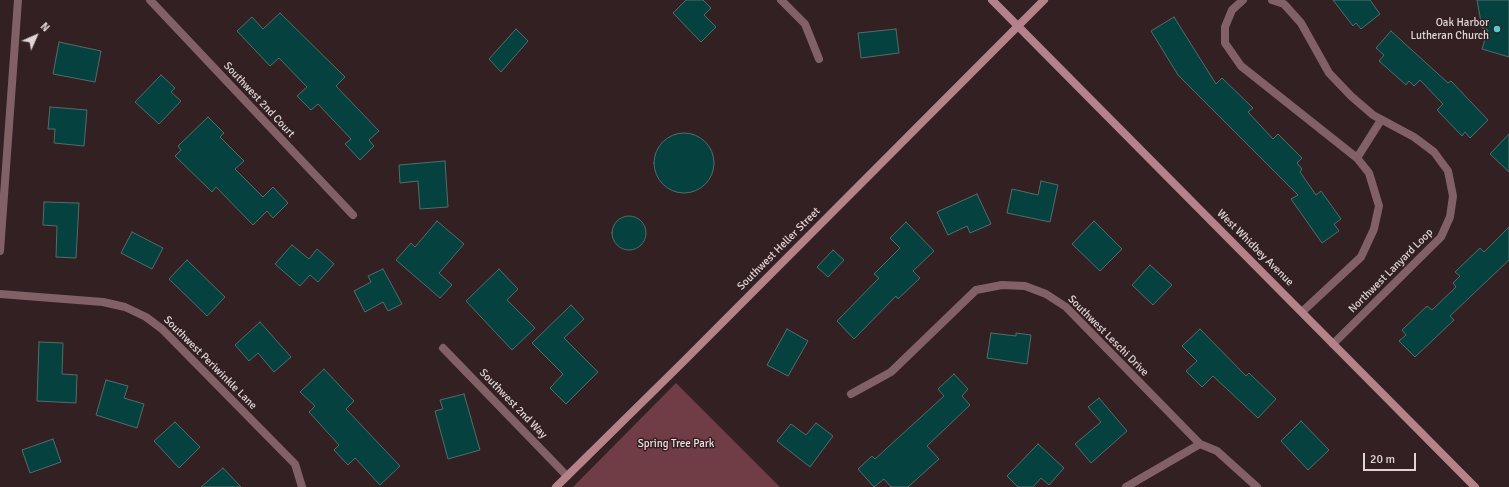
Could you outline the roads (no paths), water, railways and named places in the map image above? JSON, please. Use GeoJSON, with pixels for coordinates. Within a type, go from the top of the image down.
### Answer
{"type":"FeatureCollection","features":[{"type":"Feature","properties":{"kind":"street"},"geometry":{"type":"LineString","coordinates":[[0,250],[18,0]]}},
{"type":"Feature","properties":{"kind":"street","name":"Southwest 2nd Court"},"geometry":{"type":"LineString","coordinates":[[150,0],[353,215]]}},
{"type":"Feature","properties":{"kind":"street"},"geometry":{"type":"LineString","coordinates":[[781,0],[805,24],[819,59]]}},
{"type":"Feature","properties":{"kind":"street","name":"West Whidbey Avenue"},"geometry":{"type":"LineString","coordinates":[[992,0],[1475,487]]}},
{"type":"Feature","properties":{"kind":"street","name":"Southwest Heller Street"},"geometry":{"type":"LineString","coordinates":[[556,487],[689,356],[1044,0]]}},
{"type":"Feature","properties":{"kind":"street"},"geometry":{"type":"LineString","coordinates":[[1243,0],[1232,10],[1225,27],[1225,43],[1241,66],[1357,158],[1369,173],[1376,191],[1379,206],[1374,229],[1361,257],[1303,312]]}},
{"type":"Feature","properties":{"kind":"street","name":"Northwest Lanyard Loop"},"geometry":{"type":"LineString","coordinates":[[1272,0],[1284,4],[1301,23],[1329,73],[1351,96],[1373,115],[1414,137],[1434,152],[1448,171],[1453,196],[1450,217],[1441,237],[1333,344]]}},
{"type":"Feature","properties":{"kind":"street"},"geometry":{"type":"LineString","coordinates":[[1357,158],[1381,120]]}},
{"type":"Feature","properties":{"kind":"street","name":"Southwest Leschi Drive"},"geometry":{"type":"LineString","coordinates":[[851,394],[891,372],[976,290],[1002,285],[1025,286],[1046,294],[1066,307],[1200,444],[1217,451],[1257,487]]}},
{"type":"Feature","properties":{"kind":"street","name":"Southwest Periwinkle Lane"},"geometry":{"type":"LineString","coordinates":[[0,294],[103,302],[126,307],[146,317],[162,329],[295,464],[302,487]]}},
{"type":"Feature","properties":{"kind":"street","name":"Southwest 2nd Way"},"geometry":{"type":"LineString","coordinates":[[443,348],[567,476]]}},
{"type":"Feature","properties":{"kind":"street"},"geometry":{"type":"LineString","coordinates":[[1126,487],[1200,444]]}},
{"type":"Feature","properties":{"kind":"place","name":"Oak Harbor Lutheran Church"},"geometry":{"type":"Point","coordinates":[1497,29]}},
{"type":"Feature","properties":{"kind":"park label","name":"Spring Tree Park"},"geometry":{"type":"Point","coordinates":[676,444]}}]}
